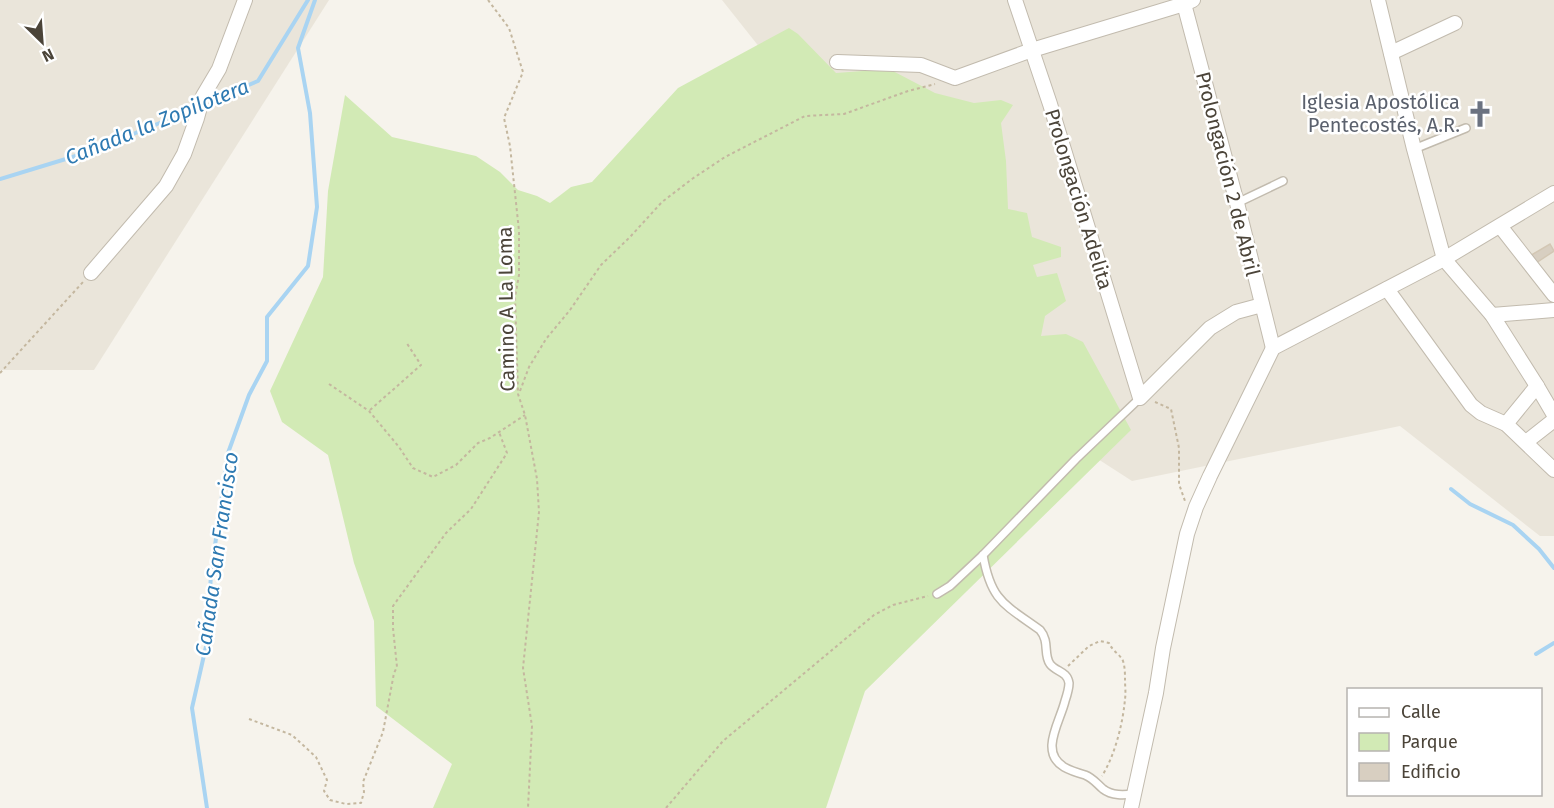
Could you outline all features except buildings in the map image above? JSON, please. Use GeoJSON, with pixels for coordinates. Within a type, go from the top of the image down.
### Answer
{"type":"FeatureCollection","features":[{"type":"Feature","properties":{"kind":"street"},"geometry":{"type":"LineString","coordinates":[[91,273],[166,186],[184,154],[203,96],[219,69],[245,0]]}},
{"type":"Feature","properties":{"kind":"street","name":"Prolongación Adelita"},"geometry":{"type":"LineString","coordinates":[[1015,0],[1050,104],[1140,398]]}},
{"type":"Feature","properties":{"kind":"street"},"geometry":{"type":"LineString","coordinates":[[1378,0],[1414,149],[1444,259],[1492,315],[1554,417],[1526,442]]}},
{"type":"Feature","properties":{"kind":"street"},"geometry":{"type":"LineString","coordinates":[[837,62],[921,65],[955,78],[1032,50],[1187,1]]}},
{"type":"Feature","properties":{"kind":"street","name":"Prolongación 2 de Abril"},"geometry":{"type":"LineString","coordinates":[[1187,1],[1273,348]]}},
{"type":"Feature","properties":{"kind":"street"},"geometry":{"type":"LineString","coordinates":[[1391,52],[1455,23]]}},
{"type":"Feature","properties":{"kind":"street"},"geometry":{"type":"LineString","coordinates":[[1131,808],[1187,534],[1196,507],[1273,348],[1444,259],[1554,193]]}},
{"type":"Feature","properties":{"kind":"street"},"geometry":{"type":"LineString","coordinates":[[1500,226],[1554,295]]}},
{"type":"Feature","properties":{"kind":"street"},"geometry":{"type":"LineString","coordinates":[[1387,289],[1471,405],[1481,413],[1506,424],[1554,470]]}},
{"type":"Feature","properties":{"kind":"street"},"geometry":{"type":"LineString","coordinates":[[1140,398],[1210,328],[1236,312],[1262,305]]}},
{"type":"Feature","properties":{"kind":"street"},"geometry":{"type":"LineString","coordinates":[[1492,315],[1554,309]]}},
{"type":"Feature","properties":{"kind":"street"},"geometry":{"type":"LineString","coordinates":[[1506,424],[1537,386]]}},
{"type":"Feature","properties":{"kind":"lane"},"geometry":{"type":"LineString","coordinates":[[1414,149],[1466,128]]}},
{"type":"Feature","properties":{"kind":"lane"},"geometry":{"type":"LineString","coordinates":[[1237,203],[1283,181]]}},
{"type":"Feature","properties":{"kind":"lane"},"geometry":{"type":"LineString","coordinates":[[937,594],[950,586],[983,555],[1076,459],[1140,398]]}},
{"type":"Feature","properties":{"kind":"lane"},"geometry":{"type":"LineString","coordinates":[[983,555],[986,573],[994,592],[1005,604],[1040,630],[1046,641],[1049,663],[1062,671],[1069,682],[1064,708],[1051,743],[1051,750],[1057,762],[1085,775],[1104,790],[1121,795],[1134,794]]}},
{"type":"Feature","properties":{"kind":"path","name":"Camino A La Loma"},"geometry":{"type":"LineString","coordinates":[[488,0],[509,28],[523,72],[504,118],[510,146],[519,231],[519,275],[515,297],[518,394],[525,415],[537,479],[539,512],[523,668],[531,726],[528,808]]}},
{"type":"Feature","properties":{"kind":"path"},"geometry":{"type":"LineString","coordinates":[[518,394],[529,367],[546,339],[570,310],[601,265],[662,202],[692,179],[725,157],[805,116],[844,114],[908,91],[955,78]]}},
{"type":"Feature","properties":{"kind":"path"},"geometry":{"type":"LineString","coordinates":[[0,373],[91,273]]}},
{"type":"Feature","properties":{"kind":"path"},"geometry":{"type":"LineString","coordinates":[[369,411],[421,365],[406,342]]}},
{"type":"Feature","properties":{"kind":"path"},"geometry":{"type":"LineString","coordinates":[[329,384],[369,411],[413,468],[433,477],[456,465],[478,443],[490,438],[525,415]]}},
{"type":"Feature","properties":{"kind":"path"},"geometry":{"type":"LineString","coordinates":[[1140,398],[1157,402],[1171,409],[1179,448],[1179,484],[1185,502],[1196,507]]}},
{"type":"Feature","properties":{"kind":"path"},"geometry":{"type":"LineString","coordinates":[[249,719],[292,735],[316,757],[327,780],[324,791],[330,800],[346,804],[361,803],[364,792],[363,782],[383,732],[397,667],[393,606],[446,533],[471,509],[507,453],[498,432]]}},
{"type":"Feature","properties":{"kind":"path"},"geometry":{"type":"LineString","coordinates":[[666,808],[723,741],[874,615],[893,605],[937,594]]}},
{"type":"Feature","properties":{"kind":"path"},"geometry":{"type":"LineString","coordinates":[[1062,671],[1089,646],[1100,641],[1109,643],[1112,651],[1119,654],[1123,662],[1125,699],[1119,732],[1109,765],[1098,783]]}},
{"type":"Feature","properties":{"kind":"shaded area"},"geometry":{"type":"Polygon","coordinates":[[[0,0],[329,0],[94,370],[0,370],[0,0]]]}},
{"type":"Feature","properties":{"kind":"shaded area"},"geometry":{"type":"Polygon","coordinates":[[[722,0],[1554,0],[1554,536],[1540,536],[1400,426],[1132,481],[1025,412],[776,68],[722,0]]]}},
{"type":"Feature","properties":{"kind":"green space"},"geometry":{"type":"Polygon","coordinates":[[[789,28],[798,34],[836,73],[889,69],[935,93],[974,103],[1001,100],[1013,105],[1001,123],[1006,161],[1008,209],[1027,213],[1032,237],[1061,247],[1061,257],[1033,265],[1037,277],[1057,273],[1066,301],[1045,316],[1041,336],[1066,334],[1083,342],[1131,430],[865,691],[826,808],[433,808],[452,764],[376,706],[374,621],[354,563],[328,455],[282,422],[270,391],[323,277],[328,191],[345,95],[392,137],[476,156],[500,172],[518,190],[550,203],[571,187],[592,182],[678,88],[789,28]]]}},
{"type":"Feature","properties":{"kind":"waterway","name":"Cañada la Zopilotera"},"geometry":{"type":"LineString","coordinates":[[206,103],[258,81],[308,0]]}},
{"type":"Feature","properties":{"kind":"waterway","name":"Cañada San Francisco"},"geometry":{"type":"LineString","coordinates":[[207,808],[192,708],[207,642],[211,574],[228,453],[249,395],[267,361],[267,317],[308,266],[317,207],[310,113],[298,48],[315,0]]}},
{"type":"Feature","properties":{"kind":"waterway","name":"Cañada la Zopilotera"},"geometry":{"type":"LineString","coordinates":[[0,179],[92,151],[196,108]]}},
{"type":"Feature","properties":{"kind":"waterway"},"geometry":{"type":"LineString","coordinates":[[1451,489],[1470,504],[1513,525],[1539,549],[1554,568]]}},
{"type":"Feature","properties":{"kind":"waterway"},"geometry":{"type":"LineString","coordinates":[[1536,654],[1554,643]]}},
{"type":"Feature","properties":{"kind":"place","name":"Iglesia Apostólica Pentecostés, A.R."},"geometry":{"type":"Point","coordinates":[1480,114]}}]}
